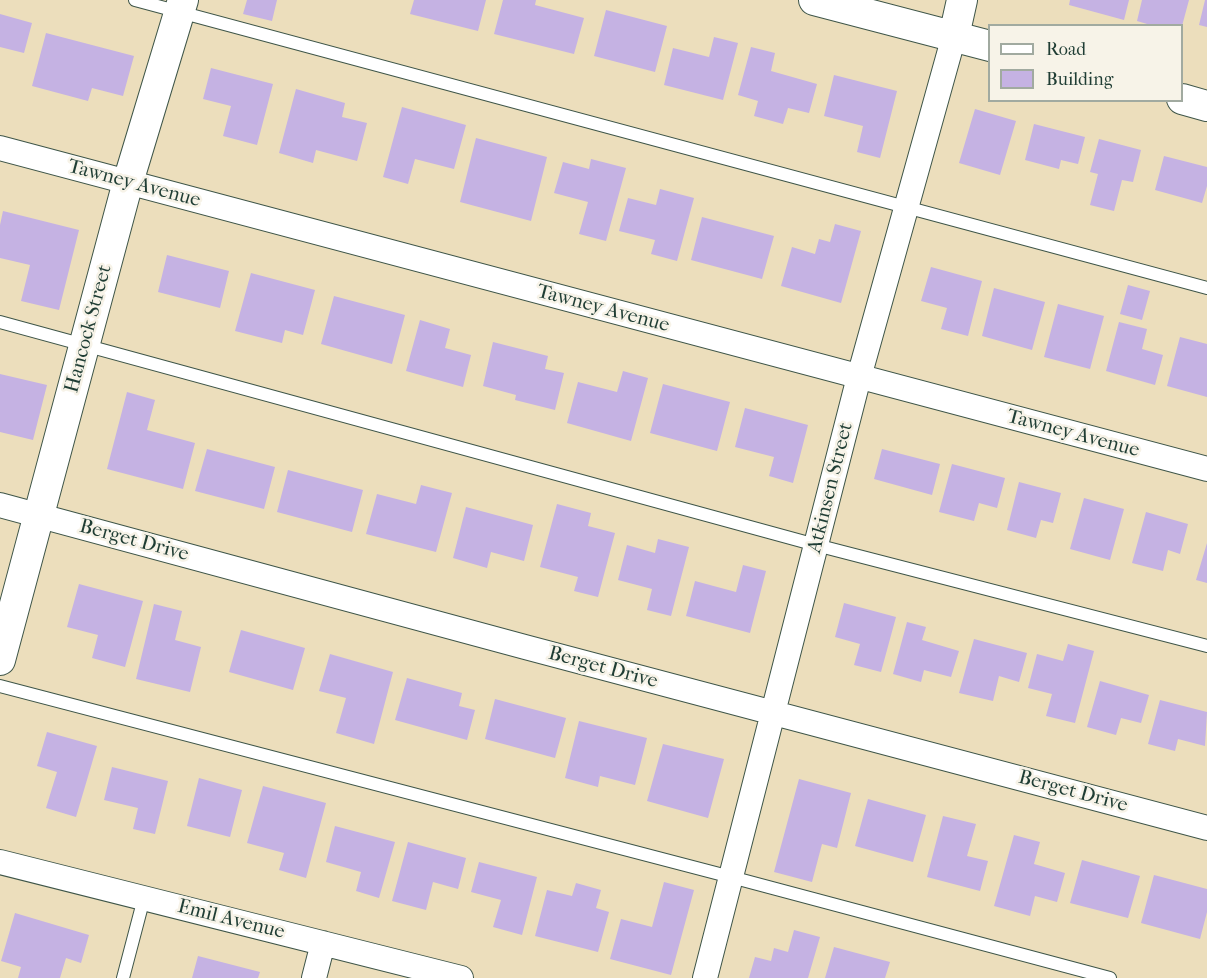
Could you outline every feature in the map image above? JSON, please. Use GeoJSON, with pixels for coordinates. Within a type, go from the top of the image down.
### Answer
{"type":"FeatureCollection","features":[{"type":"Feature","properties":{"kind":"street"},"geometry":{"type":"LineString","coordinates":[[814,0],[988,45]]}},
{"type":"Feature","properties":{"kind":"street","name":"Atkinsen Street"},"geometry":{"type":"LineString","coordinates":[[705,978],[860,377],[962,0]]}},
{"type":"Feature","properties":{"kind":"street","name":"Hancock Street"},"geometry":{"type":"LineString","coordinates":[[0,660],[128,182],[181,6]]}},
{"type":"Feature","properties":{"kind":"street"},"geometry":{"type":"LineString","coordinates":[[1183,99],[1207,106]]}},
{"type":"Feature","properties":{"kind":"street","name":"Tawney Avenue"},"geometry":{"type":"LineString","coordinates":[[0,148],[1207,469]]}},
{"type":"Feature","properties":{"kind":"street","name":"Berget Drive"},"geometry":{"type":"LineString","coordinates":[[0,505],[1207,828]]}},
{"type":"Feature","properties":{"kind":"street","name":"Emil Avenue"},"geometry":{"type":"LineString","coordinates":[[0,862],[461,978]]}},
{"type":"Feature","properties":{"kind":"street"},"geometry":{"type":"LineString","coordinates":[[314,978],[323,943]]}},
{"type":"Feature","properties":{"kind":"lane"},"geometry":{"type":"LineString","coordinates":[[135,0],[181,6],[1207,288]]}},
{"type":"Feature","properties":{"kind":"lane"},"geometry":{"type":"LineString","coordinates":[[0,322],[816,545],[1207,646]]}},
{"type":"Feature","properties":{"kind":"lane"},"geometry":{"type":"LineString","coordinates":[[0,686],[731,876],[1110,978]]}},
{"type":"Feature","properties":{"kind":"lane"},"geometry":{"type":"LineString","coordinates":[[123,978],[144,898]]}},
{"type":"Feature","properties":{"kind":"building"},"geometry":{"type":"Polygon","coordinates":[[[247,0],[277,0],[272,21],[243,14],[247,0]]]}},
{"type":"Feature","properties":{"kind":"building"},"geometry":{"type":"Polygon","coordinates":[[[414,0],[486,0],[478,31],[410,14],[414,0]]]}},
{"type":"Feature","properties":{"kind":"building"},"geometry":{"type":"Polygon","coordinates":[[[503,0],[536,0],[535,5],[584,18],[574,54],[494,34],[503,0]]]}},
{"type":"Feature","properties":{"kind":"building"},"geometry":{"type":"Polygon","coordinates":[[[1070,0],[1129,0],[1124,20],[1069,5],[1070,0]]]}},
{"type":"Feature","properties":{"kind":"building"},"geometry":{"type":"Polygon","coordinates":[[[1142,0],[1189,0],[1183,24],[1147,24],[1137,21],[1142,0]]]}},
{"type":"Feature","properties":{"kind":"building"},"geometry":{"type":"Polygon","coordinates":[[[1205,0],[1207,0],[1207,27],[1199,25],[1205,0]]]}},
{"type":"Feature","properties":{"kind":"building"},"geometry":{"type":"Polygon","coordinates":[[[606,10],[667,26],[655,72],[594,56],[606,10]]]}},
{"type":"Feature","properties":{"kind":"building"},"geometry":{"type":"Polygon","coordinates":[[[0,14],[32,23],[24,53],[0,47],[0,14]]]}},
{"type":"Feature","properties":{"kind":"building"},"geometry":{"type":"Polygon","coordinates":[[[46,33],[134,56],[123,96],[92,88],[88,101],[32,86],[46,33]]]}},
{"type":"Feature","properties":{"kind":"building"},"geometry":{"type":"Polygon","coordinates":[[[714,37],[738,43],[723,100],[664,85],[673,48],[709,57],[714,37]]]}},
{"type":"Feature","properties":{"kind":"building"},"geometry":{"type":"Polygon","coordinates":[[[751,47],[775,53],[771,71],[817,84],[809,113],[788,108],[783,124],[754,116],[758,101],[738,95],[751,47]]]}},
{"type":"Feature","properties":{"kind":"building"},"geometry":{"type":"Polygon","coordinates":[[[211,68],[273,84],[257,145],[223,136],[231,106],[203,99],[211,68]]]}},
{"type":"Feature","properties":{"kind":"building"},"geometry":{"type":"Polygon","coordinates":[[[834,75],[897,91],[880,158],[857,152],[863,126],[824,116],[834,75]]]}},
{"type":"Feature","properties":{"kind":"building"},"geometry":{"type":"Polygon","coordinates":[[[296,89],[345,103],[342,117],[367,123],[357,161],[316,150],[313,163],[279,153],[296,89]]]}},
{"type":"Feature","properties":{"kind":"building"},"geometry":{"type":"Polygon","coordinates":[[[402,107],[466,125],[454,169],[415,159],[408,184],[383,177],[402,107]]]}},
{"type":"Feature","properties":{"kind":"building"},"geometry":{"type":"Polygon","coordinates":[[[975,109],[1016,121],[1000,175],[959,163],[975,109]]]}},
{"type":"Feature","properties":{"kind":"building"},"geometry":{"type":"Polygon","coordinates":[[[1034,124],[1085,137],[1078,164],[1061,160],[1059,169],[1025,160],[1034,124]]]}},
{"type":"Feature","properties":{"kind":"building"},"geometry":{"type":"Polygon","coordinates":[[[476,138],[547,157],[531,221],[460,202],[476,138]]]}},
{"type":"Feature","properties":{"kind":"building"},"geometry":{"type":"Polygon","coordinates":[[[1099,139],[1141,150],[1133,182],[1122,180],[1114,211],[1090,205],[1098,174],[1090,172],[1099,139]]]}},
{"type":"Feature","properties":{"kind":"building"},"geometry":{"type":"Polygon","coordinates":[[[1164,156],[1207,167],[1207,186],[1202,203],[1155,190],[1164,156]]]}},
{"type":"Feature","properties":{"kind":"building"},"geometry":{"type":"Polygon","coordinates":[[[591,159],[626,168],[606,241],[579,234],[588,202],[554,193],[563,162],[589,169],[591,159]]]}},
{"type":"Feature","properties":{"kind":"building"},"geometry":{"type":"Polygon","coordinates":[[[660,189],[694,198],[677,261],[651,254],[655,240],[619,231],[628,198],[656,205],[660,189]]]}},
{"type":"Feature","properties":{"kind":"building"},"geometry":{"type":"Polygon","coordinates":[[[3,211],[79,230],[59,310],[21,301],[30,265],[0,258],[0,225],[3,211]]]}},
{"type":"Feature","properties":{"kind":"building"},"geometry":{"type":"Polygon","coordinates":[[[702,217],[774,236],[762,279],[691,260],[702,217]]]}},
{"type":"Feature","properties":{"kind":"building"},"geometry":{"type":"Polygon","coordinates":[[[835,224],[861,231],[841,303],[781,286],[792,247],[815,254],[819,239],[830,242],[835,224]]]}},
{"type":"Feature","properties":{"kind":"building"},"geometry":{"type":"Polygon","coordinates":[[[167,255],[229,271],[220,308],[158,292],[167,255]]]}},
{"type":"Feature","properties":{"kind":"building"},"geometry":{"type":"Polygon","coordinates":[[[931,267],[982,281],[968,336],[941,329],[947,308],[921,301],[931,267]]]}},
{"type":"Feature","properties":{"kind":"building"},"geometry":{"type":"Polygon","coordinates":[[[251,273],[315,290],[303,335],[285,330],[282,343],[235,331],[251,273]]]}},
{"type":"Feature","properties":{"kind":"building"},"geometry":{"type":"Polygon","coordinates":[[[1128,285],[1150,291],[1142,320],[1120,314],[1128,285]]]}},
{"type":"Feature","properties":{"kind":"building"},"geometry":{"type":"Polygon","coordinates":[[[994,288],[1045,302],[1032,350],[982,336],[994,288]]]}},
{"type":"Feature","properties":{"kind":"building"},"geometry":{"type":"Polygon","coordinates":[[[334,296],[405,315],[392,364],[321,344],[334,296]]]}},
{"type":"Feature","properties":{"kind":"building"},"geometry":{"type":"Polygon","coordinates":[[[1058,304],[1104,316],[1090,369],[1044,357],[1058,304]]]}},
{"type":"Feature","properties":{"kind":"building"},"geometry":{"type":"Polygon","coordinates":[[[420,320],[450,329],[445,348],[471,355],[463,387],[406,371],[420,320]]]}},
{"type":"Feature","properties":{"kind":"building"},"geometry":{"type":"Polygon","coordinates":[[[1119,322],[1147,329],[1142,349],[1163,355],[1155,385],[1106,371],[1119,322]]]}},
{"type":"Feature","properties":{"kind":"building"},"geometry":{"type":"Polygon","coordinates":[[[1180,337],[1207,344],[1207,397],[1167,386],[1180,337]]]}},
{"type":"Feature","properties":{"kind":"building"},"geometry":{"type":"Polygon","coordinates":[[[493,342],[548,356],[545,369],[564,373],[555,410],[515,400],[516,395],[483,386],[493,342]]]}},
{"type":"Feature","properties":{"kind":"building"},"geometry":{"type":"Polygon","coordinates":[[[623,371],[648,378],[631,441],[567,423],[578,382],[617,392],[623,371]]]}},
{"type":"Feature","properties":{"kind":"building"},"geometry":{"type":"Polygon","coordinates":[[[0,374],[47,385],[33,440],[0,432],[0,374]]]}},
{"type":"Feature","properties":{"kind":"building"},"geometry":{"type":"Polygon","coordinates":[[[663,384],[730,402],[717,451],[650,433],[663,384]]]}},
{"type":"Feature","properties":{"kind":"building"},"geometry":{"type":"Polygon","coordinates":[[[127,392],[155,400],[147,430],[195,443],[183,489],[107,469],[127,392]]]}},
{"type":"Feature","properties":{"kind":"building"},"geometry":{"type":"Polygon","coordinates":[[[745,408],[808,425],[793,483],[769,476],[774,457],[735,447],[745,408]]]}},
{"type":"Feature","properties":{"kind":"building"},"geometry":{"type":"Polygon","coordinates":[[[207,449],[275,467],[264,509],[195,491],[207,449]]]}},
{"type":"Feature","properties":{"kind":"building"},"geometry":{"type":"Polygon","coordinates":[[[882,449],[940,464],[932,495],[874,479],[882,449]]]}},
{"type":"Feature","properties":{"kind":"building"},"geometry":{"type":"Polygon","coordinates":[[[952,464],[1005,478],[997,508],[979,503],[974,521],[939,512],[952,464]]]}},
{"type":"Feature","properties":{"kind":"building"},"geometry":{"type":"Polygon","coordinates":[[[288,470],[363,490],[352,532],[277,512],[288,470]]]}},
{"type":"Feature","properties":{"kind":"building"},"geometry":{"type":"Polygon","coordinates":[[[1019,482],[1061,493],[1053,523],[1041,520],[1036,538],[1007,530],[1019,482]]]}},
{"type":"Feature","properties":{"kind":"building"},"geometry":{"type":"Polygon","coordinates":[[[421,485],[452,493],[436,552],[366,534],[377,494],[416,504],[421,485]]]}},
{"type":"Feature","properties":{"kind":"building"},"geometry":{"type":"Polygon","coordinates":[[[1084,498],[1124,509],[1110,560],[1070,549],[1084,498]]]}},
{"type":"Feature","properties":{"kind":"building"},"geometry":{"type":"Polygon","coordinates":[[[557,504],[591,513],[588,526],[615,533],[598,597],[574,591],[578,577],[540,567],[557,504]]]}},
{"type":"Feature","properties":{"kind":"building"},"geometry":{"type":"Polygon","coordinates":[[[466,507],[533,525],[524,561],[491,552],[487,568],[453,558],[466,507]]]}},
{"type":"Feature","properties":{"kind":"building"},"geometry":{"type":"Polygon","coordinates":[[[1146,512],[1188,524],[1180,554],[1168,550],[1163,571],[1132,563],[1146,512]]]}},
{"type":"Feature","properties":{"kind":"building"},"geometry":{"type":"Polygon","coordinates":[[[658,539],[689,547],[671,616],[647,610],[652,589],[618,580],[627,545],[655,553],[658,539]]]}},
{"type":"Feature","properties":{"kind":"building"},"geometry":{"type":"Polygon","coordinates":[[[1207,543],[1207,583],[1196,580],[1207,543]]]}},
{"type":"Feature","properties":{"kind":"building"},"geometry":{"type":"Polygon","coordinates":[[[743,565],[766,571],[750,633],[686,616],[695,581],[736,592],[743,565]]]}},
{"type":"Feature","properties":{"kind":"building"},"geometry":{"type":"Polygon","coordinates":[[[79,584],[143,601],[125,667],[92,658],[98,635],[67,627],[79,584]]]}},
{"type":"Feature","properties":{"kind":"building"},"geometry":{"type":"Polygon","coordinates":[[[844,603],[896,617],[881,672],[854,665],[860,644],[835,637],[844,603]]]}},
{"type":"Feature","properties":{"kind":"building"},"geometry":{"type":"Polygon","coordinates":[[[154,604],[182,611],[175,640],[201,647],[190,692],[136,679],[154,604]]]}},
{"type":"Feature","properties":{"kind":"building"},"geometry":{"type":"Polygon","coordinates":[[[907,622],[926,627],[922,640],[959,651],[951,677],[924,670],[921,682],[893,674],[907,622]]]}},
{"type":"Feature","properties":{"kind":"building"},"geometry":{"type":"Polygon","coordinates":[[[241,630],[305,648],[293,690],[229,672],[241,630]]]}},
{"type":"Feature","properties":{"kind":"building"},"geometry":{"type":"Polygon","coordinates":[[[974,639],[1027,653],[1019,682],[999,676],[993,701],[959,693],[974,639]]]}},
{"type":"Feature","properties":{"kind":"building"},"geometry":{"type":"Polygon","coordinates":[[[1068,644],[1094,651],[1075,723],[1046,716],[1052,694],[1028,688],[1037,654],[1063,661],[1068,644]]]}},
{"type":"Feature","properties":{"kind":"building"},"geometry":{"type":"Polygon","coordinates":[[[330,654],[393,672],[374,744],[336,733],[346,698],[319,691],[330,654]]]}},
{"type":"Feature","properties":{"kind":"building"},"geometry":{"type":"Polygon","coordinates":[[[407,678],[462,693],[459,706],[475,710],[467,740],[395,720],[407,678]]]}},
{"type":"Feature","properties":{"kind":"building"},"geometry":{"type":"Polygon","coordinates":[[[1100,681],[1149,695],[1141,723],[1121,718],[1116,735],[1087,727],[1100,681]]]}},
{"type":"Feature","properties":{"kind":"building"},"geometry":{"type":"Polygon","coordinates":[[[495,699],[566,718],[555,758],[485,739],[495,699]]]}},
{"type":"Feature","properties":{"kind":"building"},"geometry":{"type":"Polygon","coordinates":[[[1160,700],[1207,712],[1205,746],[1178,739],[1175,751],[1148,744],[1160,700]]]}},
{"type":"Feature","properties":{"kind":"building"},"geometry":{"type":"Polygon","coordinates":[[[579,721],[647,738],[635,785],[600,776],[598,787],[565,778],[579,721]]]}},
{"type":"Feature","properties":{"kind":"building"},"geometry":{"type":"Polygon","coordinates":[[[47,732],[97,746],[76,817],[46,808],[57,772],[37,766],[47,732]]]}},
{"type":"Feature","properties":{"kind":"building"},"geometry":{"type":"Polygon","coordinates":[[[663,744],[724,759],[708,818],[647,801],[663,744]]]}},
{"type":"Feature","properties":{"kind":"building"},"geometry":{"type":"Polygon","coordinates":[[[112,767],[168,781],[155,834],[133,829],[138,808],[104,800],[112,767]]]}},
{"type":"Feature","properties":{"kind":"building"},"geometry":{"type":"Polygon","coordinates":[[[199,778],[242,790],[230,837],[187,826],[199,778]]]}},
{"type":"Feature","properties":{"kind":"building"},"geometry":{"type":"Polygon","coordinates":[[[799,779],[851,793],[837,848],[822,844],[812,882],[774,872],[799,779]]]}},
{"type":"Feature","properties":{"kind":"building"},"geometry":{"type":"Polygon","coordinates":[[[263,786],[326,803],[306,878],[279,870],[284,853],[247,843],[263,786]]]}},
{"type":"Feature","properties":{"kind":"building"},"geometry":{"type":"Polygon","coordinates":[[[868,799],[926,815],[913,862],[855,846],[868,799]]]}},
{"type":"Feature","properties":{"kind":"building"},"geometry":{"type":"Polygon","coordinates":[[[943,816],[976,824],[967,856],[988,861],[980,891],[927,877],[943,816]]]}},
{"type":"Feature","properties":{"kind":"building"},"geometry":{"type":"Polygon","coordinates":[[[335,826],[395,842],[379,898],[356,891],[361,872],[326,862],[335,826]]]}},
{"type":"Feature","properties":{"kind":"building"},"geometry":{"type":"Polygon","coordinates":[[[1014,835],[1040,842],[1034,864],[1065,873],[1057,902],[1035,896],[1030,916],[994,906],[1014,835]]]}},
{"type":"Feature","properties":{"kind":"building"},"geometry":{"type":"Polygon","coordinates":[[[408,842],[466,858],[458,889],[433,882],[426,910],[392,901],[408,842]]]}},
{"type":"Feature","properties":{"kind":"building"},"geometry":{"type":"Polygon","coordinates":[[[1082,860],[1140,876],[1128,918],[1070,903],[1082,860]]]}},
{"type":"Feature","properties":{"kind":"building"},"geometry":{"type":"Polygon","coordinates":[[[479,862],[537,877],[522,935],[493,927],[501,900],[471,892],[479,862]]]}},
{"type":"Feature","properties":{"kind":"building"},"geometry":{"type":"Polygon","coordinates":[[[1154,875],[1207,889],[1207,912],[1200,939],[1141,923],[1154,875]]]}},
{"type":"Feature","properties":{"kind":"building"},"geometry":{"type":"Polygon","coordinates":[[[664,882],[694,890],[671,975],[610,959],[621,919],[652,927],[664,882]]]}},
{"type":"Feature","properties":{"kind":"building"},"geometry":{"type":"Polygon","coordinates":[[[576,883],[601,890],[596,908],[609,912],[598,952],[535,936],[547,890],[572,896],[576,883]]]}},
{"type":"Feature","properties":{"kind":"building"},"geometry":{"type":"Polygon","coordinates":[[[15,913],[89,935],[81,963],[66,958],[60,978],[18,978],[21,967],[1,961],[15,913]]]}},
{"type":"Feature","properties":{"kind":"building"},"geometry":{"type":"Polygon","coordinates":[[[794,930],[820,937],[808,978],[749,978],[755,957],[771,961],[774,948],[788,952],[794,930]]]}},
{"type":"Feature","properties":{"kind":"building"},"geometry":{"type":"Polygon","coordinates":[[[834,947],[890,962],[885,978],[825,978],[834,947]]]}},
{"type":"Feature","properties":{"kind":"building"},"geometry":{"type":"Polygon","coordinates":[[[198,956],[260,972],[258,978],[192,978],[198,956]]]}}]}
